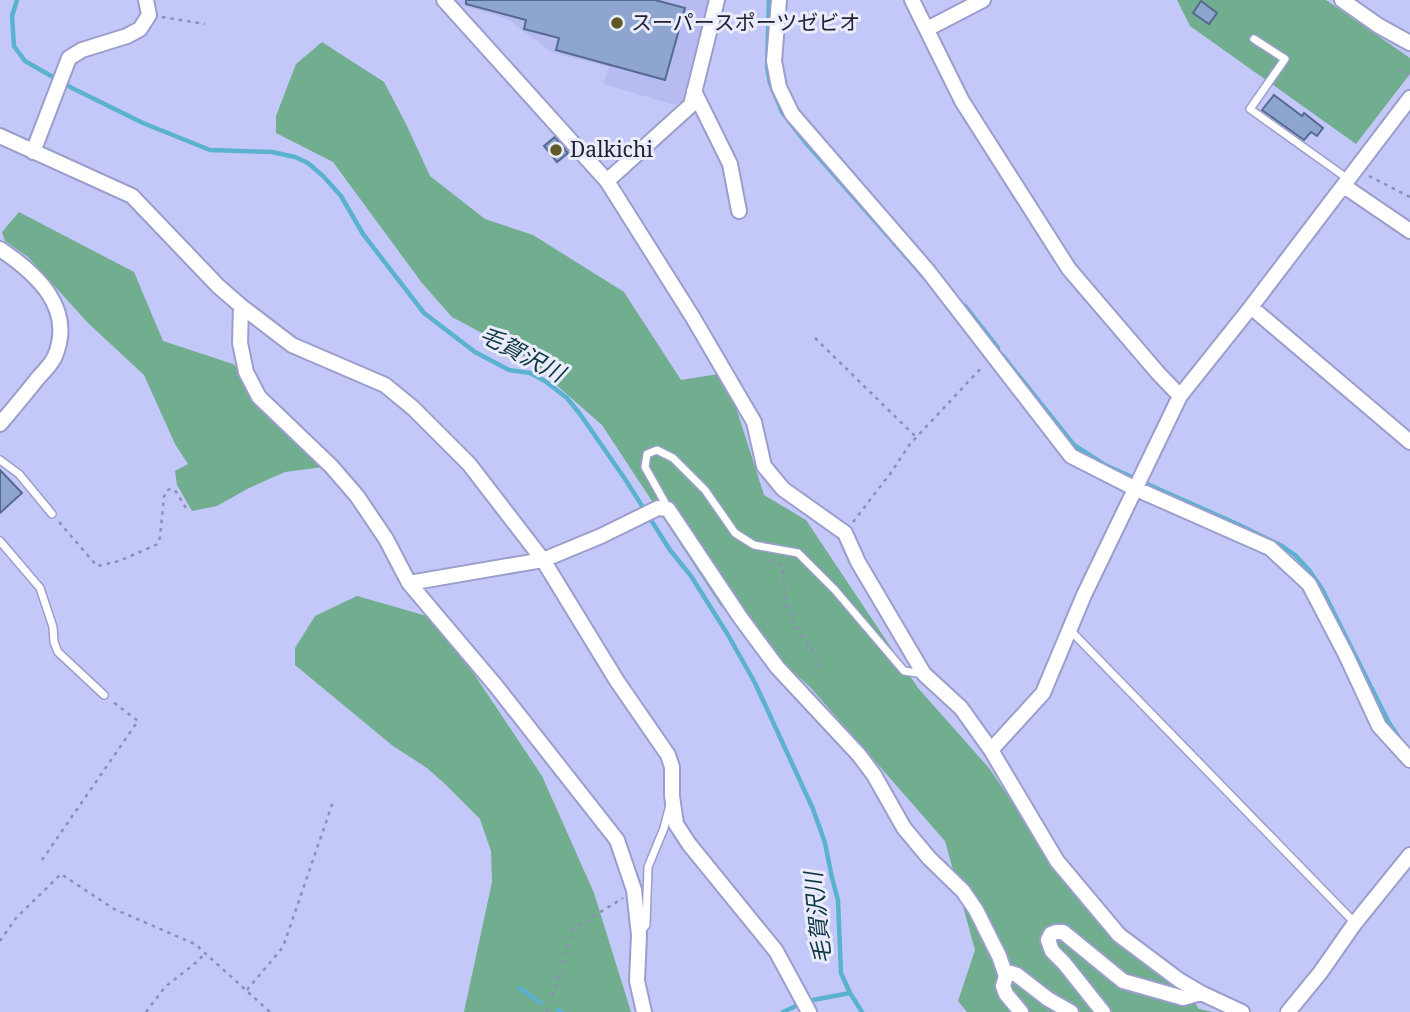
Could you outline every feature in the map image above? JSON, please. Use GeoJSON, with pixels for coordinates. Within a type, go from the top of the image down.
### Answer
{"type":"FeatureCollection","features":[{"type":"Feature","properties":{"kind":"street"},"geometry":{"type":"LineString","coordinates":[[33,152],[69,58],[82,50],[141,29],[149,15],[146,0]]}},
{"type":"Feature","properties":{"kind":"street"},"geometry":{"type":"LineString","coordinates":[[444,0],[607,181],[692,316],[754,422],[764,466],[783,489],[845,533],[858,562],[924,674],[961,708],[991,751],[1056,861],[1119,935],[1179,980],[1242,1012]]}},
{"type":"Feature","properties":{"kind":"street"},"geometry":{"type":"LineString","coordinates":[[607,181],[691,104],[717,0]]}},
{"type":"Feature","properties":{"kind":"street"},"geometry":{"type":"LineString","coordinates":[[779,0],[774,61],[779,87],[792,114],[928,271],[1071,456],[1134,488],[1270,548],[1309,584],[1379,726],[1410,760]]}},
{"type":"Feature","properties":{"kind":"street"},"geometry":{"type":"LineString","coordinates":[[912,0],[962,102],[1069,269],[1180,396]]}},
{"type":"Feature","properties":{"kind":"street"},"geometry":{"type":"LineString","coordinates":[[927,29],[984,0]]}},
{"type":"Feature","properties":{"kind":"street"},"geometry":{"type":"LineString","coordinates":[[1342,0],[1379,26],[1410,43]]}},
{"type":"Feature","properties":{"kind":"street"},"geometry":{"type":"LineString","coordinates":[[694,91],[730,164],[739,211]]}},
{"type":"Feature","properties":{"kind":"street"},"geometry":{"type":"LineString","coordinates":[[991,751],[1043,693],[1084,596],[1180,396],[1410,98]]}},
{"type":"Feature","properties":{"kind":"street"},"geometry":{"type":"LineString","coordinates":[[0,136],[132,197],[218,286],[242,306],[292,345],[385,385],[413,408],[469,464],[543,560],[617,681],[668,755],[672,767],[676,824],[689,844],[776,951],[809,1012]]}},
{"type":"Feature","properties":{"kind":"street"},"geometry":{"type":"LineString","coordinates":[[1350,178],[1410,231]]}},
{"type":"Feature","properties":{"kind":"street"},"geometry":{"type":"LineString","coordinates":[[0,424],[54,358],[60,337],[58,313],[49,292],[34,274],[1,252]]}},
{"type":"Feature","properties":{"kind":"street"},"geometry":{"type":"LineString","coordinates":[[242,306],[240,343],[246,372],[259,397],[331,466],[357,496],[386,539],[409,583],[496,686],[617,840],[634,890],[639,935],[636,981],[644,1012]]}},
{"type":"Feature","properties":{"kind":"street"},"geometry":{"type":"LineString","coordinates":[[1251,307],[1410,442]]}},
{"type":"Feature","properties":{"kind":"street"},"geometry":{"type":"LineString","coordinates":[[409,583],[543,560],[656,510],[668,509],[777,667],[859,755],[874,775],[904,828],[929,858],[963,891],[999,957],[1006,976],[1003,986],[1006,994],[1021,1012]]}},
{"type":"Feature","properties":{"kind":"street"},"geometry":{"type":"LineString","coordinates":[[1288,1012],[1410,855]]}},
{"type":"Feature","properties":{"kind":"street"},"geometry":{"type":"LineString","coordinates":[[1103,1012],[1052,951],[1048,940],[1051,934],[1063,932],[1123,981],[1184,998],[1201,993]]}},
{"type":"Feature","properties":{"kind":"street"},"geometry":{"type":"LineString","coordinates":[[1006,976],[1017,975],[1048,999],[1071,1012]]}},
{"type":"Feature","properties":{"kind":"lane"},"geometry":{"type":"LineString","coordinates":[[1254,39],[1285,59],[1250,108],[1350,178]]}},
{"type":"Feature","properties":{"kind":"lane"},"geometry":{"type":"LineString","coordinates":[[681,530],[645,467],[647,454],[657,450],[673,458],[705,490],[735,533],[754,545],[798,554],[835,590],[904,671],[924,674]]}},
{"type":"Feature","properties":{"kind":"lane"},"geometry":{"type":"LineString","coordinates":[[0,460],[19,474],[52,514]]}},
{"type":"Feature","properties":{"kind":"lane"},"geometry":{"type":"LineString","coordinates":[[0,541],[40,588],[58,652],[104,695]]}},
{"type":"Feature","properties":{"kind":"lane"},"geometry":{"type":"LineString","coordinates":[[1070,630],[1355,923]]}},
{"type":"Feature","properties":{"kind":"lane"},"geometry":{"type":"LineString","coordinates":[[639,935],[646,925],[648,867],[664,828],[672,796]]}},
{"type":"Feature","properties":{"kind":"path"},"geometry":{"type":"LineString","coordinates":[[149,15],[205,24]]}},
{"type":"Feature","properties":{"kind":"path"},"geometry":{"type":"LineString","coordinates":[[1398,69],[1410,75]]}},
{"type":"Feature","properties":{"kind":"path"},"geometry":{"type":"LineString","coordinates":[[1350,178],[1410,197]]}},
{"type":"Feature","properties":{"kind":"path"},"geometry":{"type":"LineString","coordinates":[[816,338],[916,437]]}},
{"type":"Feature","properties":{"kind":"path"},"geometry":{"type":"LineString","coordinates":[[845,533],[916,437],[993,355]]}},
{"type":"Feature","properties":{"kind":"path"},"geometry":{"type":"LineString","coordinates":[[52,514],[97,566],[119,561],[158,544],[164,497],[170,489],[175,490],[186,508]]}},
{"type":"Feature","properties":{"kind":"path"},"geometry":{"type":"LineString","coordinates":[[754,545],[756,553],[777,561],[782,571],[786,605],[817,658],[816,673]]}},
{"type":"Feature","properties":{"kind":"path"},"geometry":{"type":"LineString","coordinates":[[42,860],[138,721],[104,695]]}},
{"type":"Feature","properties":{"kind":"path"},"geometry":{"type":"LineString","coordinates":[[247,990],[283,947],[334,799]]}},
{"type":"Feature","properties":{"kind":"path"},"geometry":{"type":"LineString","coordinates":[[0,941],[16,918],[61,874],[114,909],[195,944],[270,1012]]}},
{"type":"Feature","properties":{"kind":"path"},"geometry":{"type":"LineString","coordinates":[[547,1012],[573,929],[634,890]]}},
{"type":"Feature","properties":{"kind":"path"},"geometry":{"type":"LineString","coordinates":[[146,1012],[165,987],[198,961],[205,952]]}},
{"type":"Feature","properties":{"kind":"shaded area"},"geometry":{"type":"Polygon","coordinates":[[[452,0],[712,0],[686,99],[675,105],[603,84],[609,67],[553,53],[509,20],[454,3],[452,0]]]}},
{"type":"Feature","properties":{"kind":"green space"},"geometry":{"type":"Polygon","coordinates":[[[1177,0],[1326,0],[1410,58],[1410,74],[1356,144],[1190,26],[1177,0]]]}},
{"type":"Feature","properties":{"kind":"green space"},"geometry":{"type":"Polygon","coordinates":[[[322,42],[384,82],[430,176],[485,219],[533,235],[624,292],[681,380],[725,373],[764,495],[806,520],[918,688],[989,768],[1075,895],[1095,918],[1155,973],[1179,980],[1199,1009],[1213,1012],[967,1012],[958,1001],[975,950],[945,841],[810,687],[721,606],[602,425],[521,354],[452,317],[422,283],[333,162],[276,133],[276,116],[296,64],[322,42]]]}},
{"type":"Feature","properties":{"kind":"green space"},"geometry":{"type":"Polygon","coordinates":[[[19,212],[134,272],[163,341],[233,364],[259,397],[331,466],[285,472],[217,506],[192,511],[177,485],[175,471],[188,464],[175,444],[144,375],[88,323],[28,257],[5,241],[2,232],[19,212]]]}},
{"type":"Feature","properties":{"kind":"green space"},"geometry":{"type":"Polygon","coordinates":[[[357,596],[427,616],[474,674],[542,776],[594,893],[631,1012],[464,1012],[492,882],[491,851],[480,819],[427,768],[393,746],[295,665],[295,648],[315,616],[357,596]]]}},
{"type":"Feature","properties":{"kind":"building"},"geometry":{"type":"Polygon","coordinates":[[[466,0],[655,0],[685,8],[665,80],[556,50],[559,38],[524,29],[526,20],[466,4],[466,0]]]}},
{"type":"Feature","properties":{"kind":"building"},"geometry":{"type":"Polygon","coordinates":[[[1201,1],[1217,13],[1209,24],[1193,13],[1201,1]]]}},
{"type":"Feature","properties":{"kind":"building"},"geometry":{"type":"Polygon","coordinates":[[[1274,95],[1323,128],[1317,136],[1311,132],[1304,140],[1262,110],[1274,95]]]}},
{"type":"Feature","properties":{"kind":"building","name":"Dalkichi"},"geometry":{"type":"Polygon","coordinates":[[[555,137],[568,153],[557,162],[544,146],[555,137]]]}},
{"type":"Feature","properties":{"kind":"building"},"geometry":{"type":"Polygon","coordinates":[[[0,470],[22,493],[0,513],[0,470]]]}},
{"type":"Feature","properties":{"kind":"waterway","name":"毛賀沢川"},"geometry":{"type":"LineString","coordinates":[[17,0],[12,16],[14,46],[25,61],[143,123],[210,150],[272,152],[308,163],[341,196],[363,234],[424,313],[475,352],[509,370],[530,373],[567,398],[625,479],[670,550],[691,576],[755,683],[813,809],[825,843],[838,900],[841,973],[862,1012]]}},
{"type":"Feature","properties":{"kind":"waterway"},"geometry":{"type":"LineString","coordinates":[[769,0],[767,67],[770,83],[782,112],[926,279]]}},
{"type":"Feature","properties":{"kind":"waterway"},"geometry":{"type":"LineString","coordinates":[[965,306],[998,348]]}},
{"type":"Feature","properties":{"kind":"waterway"},"geometry":{"type":"LineString","coordinates":[[1003,356],[1074,445],[1105,465],[1134,478]]}},
{"type":"Feature","properties":{"kind":"waterway"},"geometry":{"type":"LineString","coordinates":[[1147,484],[1237,524],[1295,555],[1322,589],[1389,723],[1400,739]]}},
{"type":"Feature","properties":{"kind":"waterway"},"geometry":{"type":"LineString","coordinates":[[519,988],[541,1003]]}},
{"type":"Feature","properties":{"kind":"waterway"},"geometry":{"type":"LineString","coordinates":[[813,1000],[850,993]]}},
{"type":"Feature","properties":{"kind":"waterway"},"geometry":{"type":"LineString","coordinates":[[783,1012],[796,1006]]}},
{"type":"Feature","properties":{"kind":"waterway"},"geometry":{"type":"LineString","coordinates":[[558,1010],[562,1012]]}},
{"type":"Feature","properties":{"kind":"place","name":"スーパースポーツゼビオ"},"geometry":{"type":"Point","coordinates":[617,23]}},
{"type":"Feature","properties":{"kind":"place","name":"Dalkichi"},"geometry":{"type":"Point","coordinates":[556,150]}}]}
